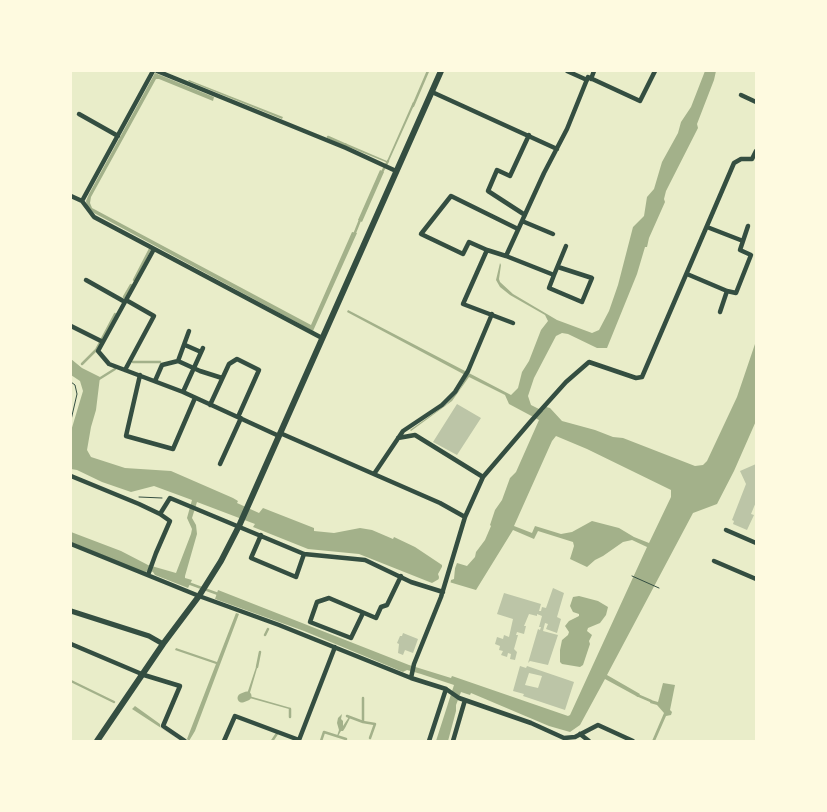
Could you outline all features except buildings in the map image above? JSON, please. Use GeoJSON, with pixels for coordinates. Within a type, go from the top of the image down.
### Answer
{"type":"FeatureCollection","features":[{"type":"Feature","properties":{"kind":"main road"},"geometry":{"type":"LineString","coordinates":[[97,741],[144,675],[163,644],[199,596],[221,561],[240,524],[441,71]]}},
{"type":"Feature","properties":{"kind":"street"},"geometry":{"type":"LineString","coordinates":[[82,201],[155,71],[346,148],[396,171]]}},
{"type":"Feature","properties":{"kind":"street"},"geometry":{"type":"LineString","coordinates":[[567,71],[640,101],[655,71]]}},
{"type":"Feature","properties":{"kind":"street"},"geometry":{"type":"LineString","coordinates":[[506,256],[594,71]]}},
{"type":"Feature","properties":{"kind":"street"},"geometry":{"type":"LineString","coordinates":[[432,92],[529,135],[557,150]]}},
{"type":"Feature","properties":{"kind":"street"},"geometry":{"type":"LineString","coordinates":[[741,95],[756,102]]}},
{"type":"Feature","properties":{"kind":"street"},"geometry":{"type":"LineString","coordinates":[[79,114],[118,136]]}},
{"type":"Feature","properties":{"kind":"street"},"geometry":{"type":"LineString","coordinates":[[525,215],[488,191],[497,170],[510,176],[529,135]]}},
{"type":"Feature","properties":{"kind":"street"},"geometry":{"type":"LineString","coordinates":[[412,675],[413,665],[443,592],[464,517],[483,477],[566,382],[589,362],[636,378],[642,377],[734,163],[741,159],[752,159],[756,151]]}},
{"type":"Feature","properties":{"kind":"street"},"geometry":{"type":"LineString","coordinates":[[71,196],[82,201],[94,217],[322,338]]}},
{"type":"Feature","properties":{"kind":"street"},"geometry":{"type":"LineString","coordinates":[[518,229],[450,196],[421,234],[463,254],[469,242],[554,275]]}},
{"type":"Feature","properties":{"kind":"street"},"geometry":{"type":"LineString","coordinates":[[522,221],[553,234]]}},
{"type":"Feature","properties":{"kind":"street"},"geometry":{"type":"LineString","coordinates":[[687,274],[736,293],[751,255],[740,250],[748,226]]}},
{"type":"Feature","properties":{"kind":"street"},"geometry":{"type":"LineString","coordinates":[[707,227],[743,241]]}},
{"type":"Feature","properties":{"kind":"street"},"geometry":{"type":"LineString","coordinates":[[558,267],[592,278],[582,302],[549,288],[566,246]]}},
{"type":"Feature","properties":{"kind":"street"},"geometry":{"type":"LineString","coordinates":[[152,248],[98,351],[109,364],[183,392],[374,474],[440,503],[464,517]]}},
{"type":"Feature","properties":{"kind":"street"},"geometry":{"type":"LineString","coordinates":[[487,250],[463,304],[513,324]]}},
{"type":"Feature","properties":{"kind":"street"},"geometry":{"type":"LineString","coordinates":[[86,280],[154,316],[126,370]]}},
{"type":"Feature","properties":{"kind":"street"},"geometry":{"type":"LineString","coordinates":[[720,312],[727,291]]}},
{"type":"Feature","properties":{"kind":"street"},"geometry":{"type":"LineString","coordinates":[[374,474],[403,431],[442,405],[455,392],[470,365],[492,314]]}},
{"type":"Feature","properties":{"kind":"street"},"geometry":{"type":"LineString","coordinates":[[71,326],[102,341]]}},
{"type":"Feature","properties":{"kind":"street"},"geometry":{"type":"LineString","coordinates":[[178,361],[189,332]]}},
{"type":"Feature","properties":{"kind":"street"},"geometry":{"type":"LineString","coordinates":[[183,392],[202,350],[185,345]]}},
{"type":"Feature","properties":{"kind":"street"},"geometry":{"type":"LineString","coordinates":[[210,405],[229,364],[237,359],[259,370],[220,464]]}},
{"type":"Feature","properties":{"kind":"street"},"geometry":{"type":"LineString","coordinates":[[155,381],[162,365],[178,361],[222,378]]}},
{"type":"Feature","properties":{"kind":"street"},"geometry":{"type":"LineString","coordinates":[[140,375],[126,436],[173,450],[195,398]]}},
{"type":"Feature","properties":{"kind":"street"},"geometry":{"type":"LineString","coordinates":[[398,438],[415,435],[483,477]]}},
{"type":"Feature","properties":{"kind":"street"},"geometry":{"type":"LineString","coordinates":[[71,476],[160,514],[170,521],[149,571]]}},
{"type":"Feature","properties":{"kind":"street"},"geometry":{"type":"LineString","coordinates":[[160,514],[170,498],[240,524],[304,554],[365,560],[411,582],[443,592]]}},
{"type":"Feature","properties":{"kind":"street"},"geometry":{"type":"LineString","coordinates":[[726,530],[756,542]]}},
{"type":"Feature","properties":{"kind":"street"},"geometry":{"type":"LineString","coordinates":[[261,535],[251,558],[296,577],[304,554]]}},
{"type":"Feature","properties":{"kind":"street"},"geometry":{"type":"LineString","coordinates":[[71,544],[149,571],[199,596],[412,675],[453,692],[459,698],[518,718],[563,739],[570,738],[598,725],[632,741]]}},
{"type":"Feature","properties":{"kind":"street"},"geometry":{"type":"LineString","coordinates":[[714,561],[756,579]]}},
{"type":"Feature","properties":{"kind":"street"},"geometry":{"type":"LineString","coordinates":[[363,613],[351,638],[310,622],[317,602],[329,598],[376,618],[381,607],[388,605],[401,576]]}},
{"type":"Feature","properties":{"kind":"street"},"geometry":{"type":"LineString","coordinates":[[71,611],[149,636],[163,644]]}},
{"type":"Feature","properties":{"kind":"street"},"geometry":{"type":"LineString","coordinates":[[71,644],[144,675],[180,686],[163,726],[184,741]]}},
{"type":"Feature","properties":{"kind":"street"},"geometry":{"type":"LineString","coordinates":[[224,741],[236,714],[291,739],[299,740],[335,647]]}},
{"type":"Feature","properties":{"kind":"street"},"geometry":{"type":"LineString","coordinates":[[429,741],[446,689]]}},
{"type":"Feature","properties":{"kind":"street"},"geometry":{"type":"LineString","coordinates":[[453,741],[465,700]]}},
{"type":"Feature","properties":{"kind":"street"},"geometry":{"type":"LineString","coordinates":[[580,734],[589,741]]}},
{"type":"Feature","properties":{"kind":"path"},"geometry":{"type":"LineString","coordinates":[[71,382],[75,385],[77,394],[71,420]]}},
{"type":"Feature","properties":{"kind":"path"},"geometry":{"type":"LineString","coordinates":[[632,576],[659,588]]}},
{"type":"Feature","properties":{"kind":"shaded area"},"geometry":{"type":"Polygon","coordinates":[[[705,71],[716,71],[697,124],[698,128],[666,191],[665,202],[647,247],[645,247],[637,274],[607,348],[597,348],[568,334],[562,333],[556,336],[534,378],[528,396],[531,405],[543,411],[546,407],[550,408],[562,421],[613,437],[623,438],[695,466],[703,465],[707,461],[737,397],[756,341],[756,421],[734,471],[717,504],[693,513],[607,675],[640,694],[638,697],[605,679],[580,725],[570,732],[549,726],[471,693],[470,695],[461,692],[448,741],[436,741],[454,685],[407,670],[403,672],[304,631],[215,599],[218,590],[409,665],[451,678],[452,676],[568,716],[647,547],[632,540],[623,542],[587,567],[570,559],[574,546],[573,542],[538,531],[534,539],[513,530],[476,590],[439,579],[432,583],[359,554],[308,549],[253,527],[255,524],[197,502],[192,518],[196,525],[197,534],[185,576],[185,578],[192,580],[188,588],[155,575],[148,570],[145,573],[71,542],[71,532],[121,551],[148,565],[176,573],[191,534],[192,529],[187,518],[192,500],[154,486],[131,492],[71,469],[71,431],[83,391],[80,381],[71,375],[71,359],[82,368],[100,377],[96,410],[87,450],[91,457],[125,468],[171,471],[233,498],[238,501],[237,503],[259,513],[263,508],[314,528],[314,531],[334,533],[360,528],[372,530],[393,539],[394,537],[415,547],[442,565],[442,568],[454,571],[457,563],[467,566],[485,540],[495,510],[502,500],[510,478],[516,472],[539,420],[509,404],[505,395],[469,377],[452,401],[411,431],[447,404],[460,389],[467,376],[347,312],[348,310],[511,395],[518,388],[522,372],[529,361],[541,330],[548,321],[545,315],[510,295],[500,287],[496,280],[500,263],[500,282],[513,294],[557,320],[592,333],[599,330],[609,311],[618,285],[633,227],[644,216],[647,197],[654,189],[662,162],[678,133],[681,122],[691,107],[705,71]],[[556,436],[552,441],[514,526],[532,533],[535,526],[561,534],[572,532],[592,521],[619,528],[649,543],[671,497],[671,490],[556,436]]]}},
{"type":"Feature","properties":{"kind":"shaded area"},"geometry":{"type":"Polygon","coordinates":[[[155,73],[214,97],[213,101],[156,79],[91,197],[90,203],[92,208],[311,325],[352,232],[357,233],[313,331],[94,213],[87,206],[86,201],[89,194],[155,73]]]}},
{"type":"Feature","properties":{"kind":"shaded area"},"geometry":{"type":"Polygon","coordinates":[[[189,80],[283,117],[282,119],[189,80]]]}},
{"type":"Feature","properties":{"kind":"shaded area"},"geometry":{"type":"Polygon","coordinates":[[[413,102],[415,103],[388,163],[344,145],[345,143],[387,161],[413,102]]]}},
{"type":"Feature","properties":{"kind":"shaded area"},"geometry":{"type":"Polygon","coordinates":[[[380,170],[384,172],[362,222],[358,220],[380,170]]]}},
{"type":"Feature","properties":{"kind":"shaded area"},"geometry":{"type":"Polygon","coordinates":[[[579,596],[598,601],[608,607],[606,615],[600,623],[588,628],[587,631],[592,635],[583,665],[580,667],[560,662],[562,640],[569,632],[565,626],[569,621],[579,616],[579,614],[573,612],[570,606],[573,597],[579,596]]]}},
{"type":"Feature","properties":{"kind":"shaded area"},"geometry":{"type":"Polygon","coordinates":[[[236,613],[239,614],[195,731],[189,741],[187,739],[216,664],[175,650],[176,648],[217,662],[236,613]]]}},
{"type":"Feature","properties":{"kind":"shaded area"},"geometry":{"type":"Polygon","coordinates":[[[257,664],[249,696],[291,708],[291,712],[289,709],[246,697],[257,664]]]}},
{"type":"Feature","properties":{"kind":"shaded area"},"geometry":{"type":"Polygon","coordinates":[[[663,683],[675,685],[670,710],[672,712],[671,715],[666,716],[655,741],[652,741],[664,713],[657,705],[650,703],[651,700],[658,702],[663,683]]]}},
{"type":"Feature","properties":{"kind":"shaded area"},"geometry":{"type":"Polygon","coordinates":[[[135,706],[160,724],[160,727],[181,741],[132,709],[135,706]]]}},
{"type":"Feature","properties":{"kind":"shaded area"},"geometry":{"type":"Polygon","coordinates":[[[342,714],[343,726],[350,718],[343,731],[337,736],[339,730],[338,718],[342,714]]]}},
{"type":"Feature","properties":{"kind":"pier"},"geometry":{"type":"Polygon","coordinates":[[[443,565],[455,568],[454,579],[451,580],[450,585],[438,583],[438,574],[443,565]]]}},
{"type":"Feature","properties":{"kind":"waterway"},"geometry":{"type":"LineString","coordinates":[[413,106],[428,71]]}},
{"type":"Feature","properties":{"kind":"waterway"},"geometry":{"type":"LineString","coordinates":[[328,137],[346,145]]}},
{"type":"Feature","properties":{"kind":"waterway"},"geometry":{"type":"LineString","coordinates":[[381,174],[388,161]]}},
{"type":"Feature","properties":{"kind":"waterway"},"geometry":{"type":"LineString","coordinates":[[354,235],[360,220]]}},
{"type":"Feature","properties":{"kind":"waterway"},"geometry":{"type":"LineString","coordinates":[[134,280],[151,247]]}},
{"type":"Feature","properties":{"kind":"waterway"},"geometry":{"type":"LineString","coordinates":[[124,297],[131,285]]}},
{"type":"Feature","properties":{"kind":"waterway"},"geometry":{"type":"LineString","coordinates":[[82,364],[96,350],[115,314]]}},
{"type":"Feature","properties":{"kind":"waterway"},"geometry":{"type":"LineString","coordinates":[[133,362],[160,362]]}},
{"type":"Feature","properties":{"kind":"waterway"},"geometry":{"type":"LineString","coordinates":[[99,379],[115,369]]}},
{"type":"Feature","properties":{"kind":"waterway"},"geometry":{"type":"LineString","coordinates":[[188,583],[218,594]]}},
{"type":"Feature","properties":{"kind":"waterway"},"geometry":{"type":"LineString","coordinates":[[265,635],[268,629]]}},
{"type":"Feature","properties":{"kind":"waterway"},"geometry":{"type":"LineString","coordinates":[[257,667],[260,652]]}},
{"type":"Feature","properties":{"kind":"waterway"},"geometry":{"type":"LineString","coordinates":[[71,681],[114,702]]}},
{"type":"Feature","properties":{"kind":"waterway"},"geometry":{"type":"LineString","coordinates":[[637,695],[651,701]]}},
{"type":"Feature","properties":{"kind":"waterway"},"geometry":{"type":"LineString","coordinates":[[242,698],[247,696]]}},
{"type":"Feature","properties":{"kind":"waterway"},"geometry":{"type":"LineString","coordinates":[[363,698],[363,722],[375,724],[370,738]]}},
{"type":"Feature","properties":{"kind":"waterway"},"geometry":{"type":"LineString","coordinates":[[290,709],[290,717]]}},
{"type":"Feature","properties":{"kind":"waterway"},"geometry":{"type":"LineString","coordinates":[[347,716],[363,722]]}},
{"type":"Feature","properties":{"kind":"waterway"},"geometry":{"type":"LineString","coordinates":[[272,741],[278,732]]}},
{"type":"Feature","properties":{"kind":"waterway"},"geometry":{"type":"LineString","coordinates":[[321,741],[324,732],[346,739]]}}]}
